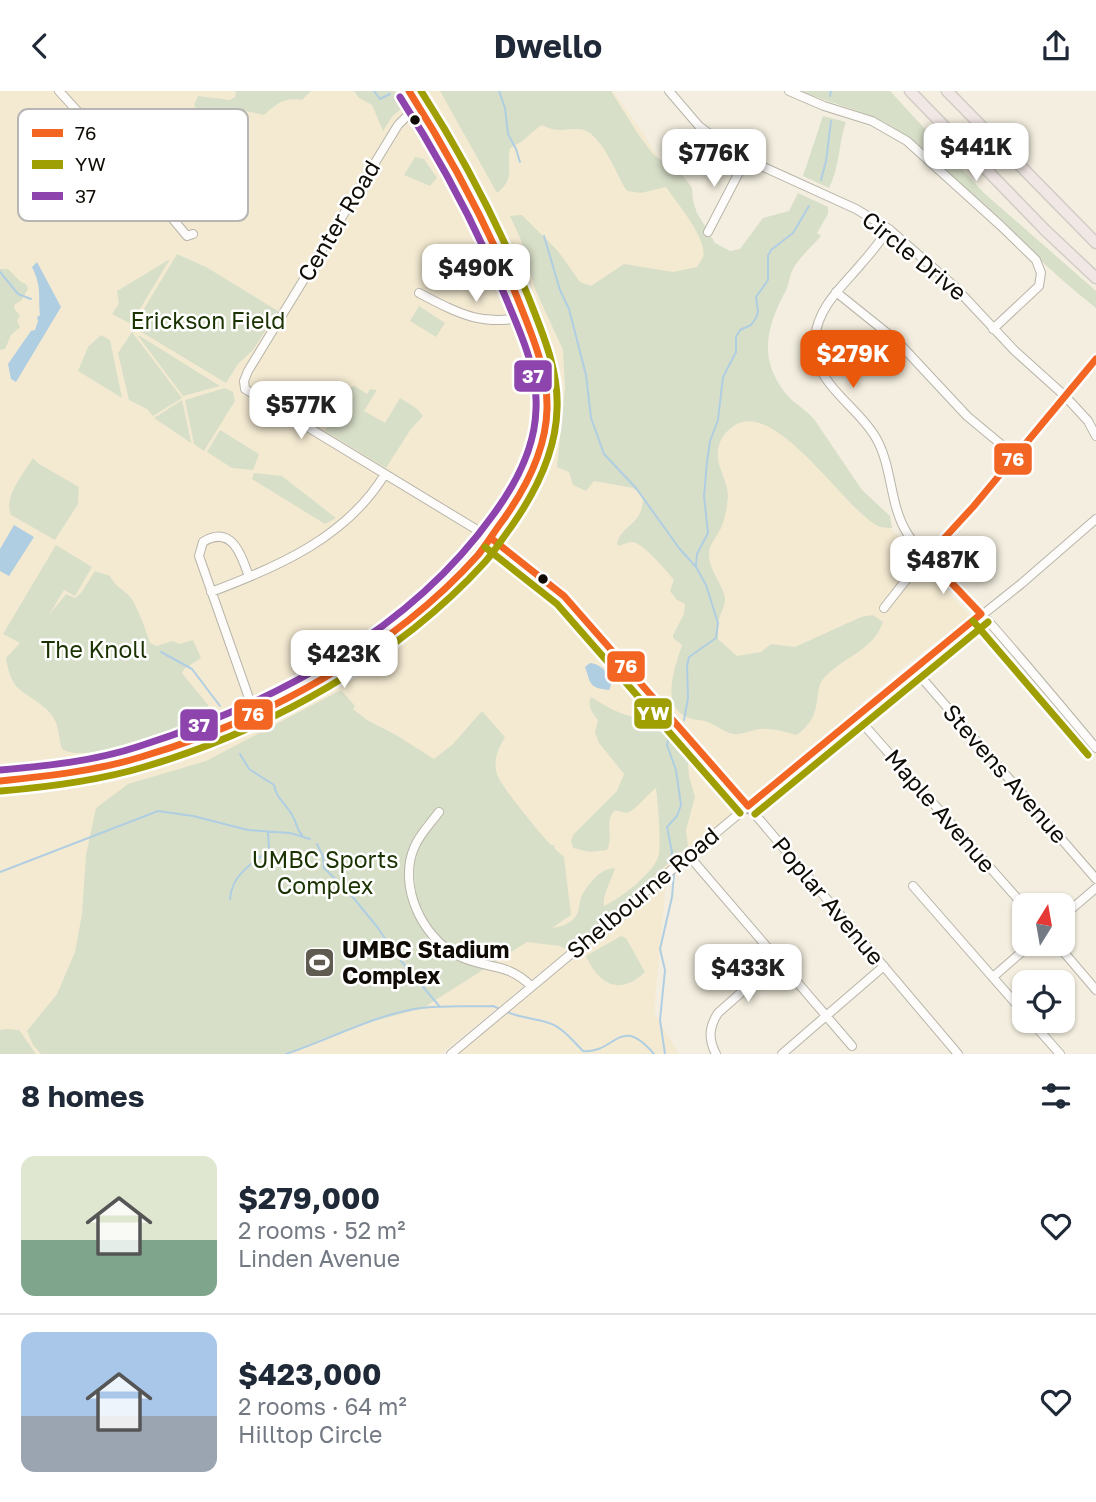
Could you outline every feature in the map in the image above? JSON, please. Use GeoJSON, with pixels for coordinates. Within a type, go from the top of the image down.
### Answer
{"type":"FeatureCollection","features":[{"type":"Feature","properties":{"kind":"highway"},"geometry":{"type":"LineString","coordinates":[[910,91],[1046,231],[1096,278]]}},
{"type":"Feature","properties":{"kind":"highway"},"geometry":{"type":"LineString","coordinates":[[947,91],[1096,243]]}},
{"type":"Feature","properties":{"kind":"street"},"geometry":{"type":"LineString","coordinates":[[59,91],[75,109]]}},
{"type":"Feature","properties":{"kind":"street"},"geometry":{"type":"LineString","coordinates":[[409,91],[425,107]]}},
{"type":"Feature","properties":{"kind":"street"},"geometry":{"type":"LineString","coordinates":[[0,789],[44,787],[118,771],[193,748],[255,717],[382,638],[439,593],[515,519],[534,485],[549,446],[554,425],[553,381],[510,258],[481,196],[425,107],[419,91]]}},
{"type":"Feature","properties":{"kind":"street","name":"Circle Drive"},"geometry":{"type":"LineString","coordinates":[[669,91],[712,137],[746,159],[856,209],[888,229],[954,286],[993,329],[1065,396],[1088,422],[1096,436]]}},
{"type":"Feature","properties":{"kind":"street"},"geometry":{"type":"LineString","coordinates":[[789,91],[824,106],[872,121],[906,141],[1036,260],[1041,273],[1039,286],[993,329]]}},
{"type":"Feature","properties":{"kind":"street","name":"Center Road"},"geometry":{"type":"LineString","coordinates":[[244,386],[248,371],[398,125],[408,115],[425,107]]}},
{"type":"Feature","properties":{"kind":"street"},"geometry":{"type":"LineString","coordinates":[[708,232],[746,159]]}},
{"type":"Feature","properties":{"kind":"street"},"geometry":{"type":"LineString","coordinates":[[174,221],[187,236],[193,234]]}},
{"type":"Feature","properties":{"kind":"street"},"geometry":{"type":"LineString","coordinates":[[888,229],[826,306],[817,326],[815,354],[819,369],[827,382],[876,438],[886,461],[892,497],[902,524],[927,557],[981,614],[1096,748]]}},
{"type":"Feature","properties":{"kind":"street"},"geometry":{"type":"LineString","coordinates":[[836,292],[897,341],[967,416],[1015,456]]}},
{"type":"Feature","properties":{"kind":"street"},"geometry":{"type":"LineString","coordinates":[[419,293],[456,313],[476,320],[499,321],[529,316]]}},
{"type":"Feature","properties":{"kind":"street"},"geometry":{"type":"LineString","coordinates":[[884,608],[973,507],[1096,359]]}},
{"type":"Feature","properties":{"kind":"street","name":"Poplar Avenue"},"geometry":{"type":"LineString","coordinates":[[244,386],[253,395],[495,541],[564,596],[748,806],[958,1054]]}},
{"type":"Feature","properties":{"kind":"street"},"geometry":{"type":"LineString","coordinates":[[212,592],[299,553],[344,523],[358,510],[385,474]]}},
{"type":"Feature","properties":{"kind":"street","name":"Shelbourne Road"},"geometry":{"type":"LineString","coordinates":[[451,1054],[856,716],[1021,584],[1096,519]]}},
{"type":"Feature","properties":{"kind":"street"},"geometry":{"type":"LineString","coordinates":[[249,577],[242,558],[231,541],[212,537],[203,542],[199,556],[255,717]]}},
{"type":"Feature","properties":{"kind":"street","name":"Stevens Avenue"},"geometry":{"type":"LineString","coordinates":[[914,669],[1096,879]]}},
{"type":"Feature","properties":{"kind":"street","name":"Maple Avenue"},"geometry":{"type":"LineString","coordinates":[[856,716],[1012,893]]}},
{"type":"Feature","properties":{"kind":"street"},"geometry":{"type":"LineString","coordinates":[[0,781],[43,779],[124,761],[255,717]]}},
{"type":"Feature","properties":{"kind":"street"},"geometry":{"type":"LineString","coordinates":[[439,812],[415,846],[408,865],[412,893],[424,924],[437,941],[458,956],[514,972],[531,986]]}},
{"type":"Feature","properties":{"kind":"street"},"geometry":{"type":"LineString","coordinates":[[689,856],[852,1046]]}},
{"type":"Feature","properties":{"kind":"street"},"geometry":{"type":"LineString","coordinates":[[913,885],[1012,999]]}},
{"type":"Feature","properties":{"kind":"street"},"geometry":{"type":"LineString","coordinates":[[1075,906],[1096,888]]}},
{"type":"Feature","properties":{"kind":"street"},"geometry":{"type":"LineString","coordinates":[[993,977],[1017,956]]}},
{"type":"Feature","properties":{"kind":"street"},"geometry":{"type":"LineString","coordinates":[[1067,956],[1096,991]]}},
{"type":"Feature","properties":{"kind":"street"},"geometry":{"type":"LineString","coordinates":[[716,1054],[710,1035],[714,1019],[778,960]]}},
{"type":"Feature","properties":{"kind":"street"},"geometry":{"type":"LineString","coordinates":[[782,1054],[884,966]]}},
{"type":"Feature","properties":{"kind":"street"},"geometry":{"type":"LineString","coordinates":[[1041,1033],[1060,1054]]}},
{"type":"Feature","properties":{"kind":"shaded area"},"geometry":{"type":"Polygon","coordinates":[[[0,91],[613,91],[644,134],[731,279],[702,299],[875,511],[970,616],[898,671],[760,792],[441,1054],[0,1054],[0,91]]]}},
{"type":"Feature","properties":{"kind":"shaded area"},"geometry":{"type":"Polygon","coordinates":[[[666,882],[654,1012],[679,1054],[457,1054],[666,882]]]}},
{"type":"Feature","properties":{"kind":"green space"},"geometry":{"type":"Polygon","coordinates":[[[236,91],[311,91],[302,100],[285,101],[264,115],[248,112],[248,109],[197,109],[194,105],[198,96],[230,100],[235,97],[236,91]]]}},
{"type":"Feature","properties":{"kind":"green space"},"geometry":{"type":"Polygon","coordinates":[[[354,91],[394,91],[404,106],[392,117],[383,131],[372,105],[359,98],[354,91]]]}},
{"type":"Feature","properties":{"kind":"green space"},"geometry":{"type":"Polygon","coordinates":[[[440,91],[611,91],[654,155],[684,177],[692,188],[697,213],[715,243],[730,251],[740,249],[763,218],[789,211],[798,193],[828,207],[828,214],[817,233],[821,236],[793,269],[773,318],[768,354],[775,378],[783,390],[817,422],[862,490],[890,516],[892,528],[876,525],[789,441],[770,427],[751,421],[735,425],[720,443],[718,457],[728,497],[726,513],[709,552],[711,565],[725,598],[718,623],[718,639],[737,656],[761,652],[771,644],[795,647],[861,617],[873,615],[883,622],[865,647],[824,678],[820,685],[816,710],[807,726],[797,735],[765,729],[733,734],[708,722],[688,718],[676,709],[671,692],[682,645],[673,635],[684,614],[685,604],[677,600],[670,591],[674,580],[646,550],[634,542],[619,546],[617,543],[624,531],[637,519],[643,496],[633,488],[594,481],[586,491],[573,485],[569,472],[557,467],[565,388],[563,350],[535,289],[521,240],[510,216],[522,215],[558,251],[580,282],[591,286],[624,264],[673,272],[697,267],[703,257],[703,249],[696,231],[666,187],[641,193],[627,191],[601,144],[594,136],[578,129],[556,130],[541,125],[510,148],[508,178],[497,193],[440,91]]]}},
{"type":"Feature","properties":{"kind":"green space"},"geometry":{"type":"Polygon","coordinates":[[[801,91],[890,91],[984,193],[1096,291],[1096,308],[1041,261],[923,151],[891,126],[801,91]]]}},
{"type":"Feature","properties":{"kind":"green space"},"geometry":{"type":"Polygon","coordinates":[[[823,116],[846,122],[829,188],[803,176],[823,116]]]}},
{"type":"Feature","properties":{"kind":"green space"},"geometry":{"type":"Polygon","coordinates":[[[415,157],[424,159],[437,178],[430,186],[404,175],[415,157]]]}},
{"type":"Feature","properties":{"kind":"green space","name":"Erickson Field"},"geometry":{"type":"Polygon","coordinates":[[[177,254],[206,267],[278,311],[253,350],[238,364],[226,383],[133,327],[177,254]]]}},
{"type":"Feature","properties":{"kind":"green space"},"geometry":{"type":"Polygon","coordinates":[[[170,259],[131,324],[112,314],[119,304],[117,291],[170,259]]]}},
{"type":"Feature","properties":{"kind":"green space"},"geometry":{"type":"Polygon","coordinates":[[[0,269],[8,269],[26,284],[28,289],[14,308],[20,316],[17,321],[20,327],[11,335],[5,349],[0,350],[0,269]]]}},
{"type":"Feature","properties":{"kind":"green space"},"geometry":{"type":"Polygon","coordinates":[[[419,306],[445,323],[436,337],[410,321],[419,306]]]}},
{"type":"Feature","properties":{"kind":"green space"},"geometry":{"type":"Polygon","coordinates":[[[132,332],[182,398],[153,416],[147,409],[129,400],[118,353],[132,332]]]}},
{"type":"Feature","properties":{"kind":"green space"},"geometry":{"type":"Polygon","coordinates":[[[101,335],[110,340],[122,398],[78,371],[88,347],[101,335]]]}},
{"type":"Feature","properties":{"kind":"green space"},"geometry":{"type":"Polygon","coordinates":[[[140,336],[220,386],[183,396],[140,336]]]}},
{"type":"Feature","properties":{"kind":"green space"},"geometry":{"type":"Polygon","coordinates":[[[355,386],[367,394],[370,389],[377,390],[364,411],[385,423],[400,398],[423,416],[411,429],[386,468],[325,431],[350,387],[355,386]]]}},
{"type":"Feature","properties":{"kind":"green space"},"geometry":{"type":"Polygon","coordinates":[[[225,388],[233,392],[235,401],[204,451],[194,444],[185,400],[225,388]]]}},
{"type":"Feature","properties":{"kind":"green space"},"geometry":{"type":"Polygon","coordinates":[[[182,400],[191,442],[191,443],[154,418],[182,400]]]}},
{"type":"Feature","properties":{"kind":"green space"},"geometry":{"type":"Polygon","coordinates":[[[220,430],[259,454],[253,470],[232,468],[207,452],[220,430]]]}},
{"type":"Feature","properties":{"kind":"green space"},"geometry":{"type":"Polygon","coordinates":[[[33,458],[79,487],[78,504],[55,540],[11,515],[9,508],[12,493],[33,458]]]}},
{"type":"Feature","properties":{"kind":"green space"},"geometry":{"type":"Polygon","coordinates":[[[254,473],[282,476],[336,518],[325,524],[252,479],[254,473]]]}},
{"type":"Feature","properties":{"kind":"green space","name":"The Knoll"},"geometry":{"type":"Polygon","coordinates":[[[56,545],[92,567],[75,596],[64,590],[49,615],[66,594],[75,598],[81,593],[95,571],[110,576],[133,601],[150,643],[157,646],[172,641],[180,644],[193,640],[201,658],[182,673],[208,705],[205,717],[169,732],[105,750],[78,753],[62,749],[53,717],[12,680],[6,658],[20,643],[3,634],[56,545]]]}},
{"type":"Feature","properties":{"kind":"green space","name":"UMBC Sports Complex"},"geometry":{"type":"Polygon","coordinates":[[[341,690],[355,706],[353,709],[367,720],[434,759],[453,744],[482,711],[505,737],[496,759],[500,780],[539,832],[564,857],[571,915],[552,928],[565,925],[574,919],[582,895],[600,873],[615,868],[604,906],[644,877],[659,854],[656,788],[629,812],[614,811],[610,820],[607,850],[590,852],[573,848],[573,835],[617,791],[624,774],[599,743],[595,732],[598,720],[590,707],[591,697],[626,715],[650,718],[654,713],[684,743],[695,797],[686,830],[688,846],[593,931],[565,949],[527,942],[423,1008],[355,1026],[287,1054],[41,1054],[33,1045],[27,1031],[57,994],[75,952],[82,914],[86,855],[96,808],[128,784],[206,761],[341,690]]]}},
{"type":"Feature","properties":{"kind":"green space"},"geometry":{"type":"Polygon","coordinates":[[[621,936],[626,938],[645,972],[627,984],[619,985],[611,984],[597,974],[586,956],[621,936]]]}},
{"type":"Feature","properties":{"kind":"green space"},"geometry":{"type":"Polygon","coordinates":[[[0,1030],[19,1030],[36,1054],[0,1054],[0,1030]]]}},
{"type":"Feature","properties":{"kind":"water"},"geometry":{"type":"Polygon","coordinates":[[[37,262],[61,307],[16,382],[11,379],[8,364],[31,331],[35,330],[37,317],[40,315],[38,286],[32,267],[37,262]]]}},
{"type":"Feature","properties":{"kind":"water"},"geometry":{"type":"Polygon","coordinates":[[[14,525],[34,537],[9,576],[0,571],[0,549],[14,525]]]}},
{"type":"Feature","properties":{"kind":"water"},"geometry":{"type":"Polygon","coordinates":[[[590,663],[607,672],[611,681],[609,690],[591,684],[585,667],[590,663]]]}},
{"type":"Feature","properties":{"kind":"waterway"},"geometry":{"type":"LineString","coordinates":[[374,91],[380,99],[390,94]]}},
{"type":"Feature","properties":{"kind":"waterway"},"geometry":{"type":"LineString","coordinates":[[499,91],[505,108],[508,134],[520,162]]}},
{"type":"Feature","properties":{"kind":"waterway"},"geometry":{"type":"LineString","coordinates":[[830,96],[831,91]]}},
{"type":"Feature","properties":{"kind":"waterway"},"geometry":{"type":"LineString","coordinates":[[821,180],[831,121]]}},
{"type":"Feature","properties":{"kind":"waterway"},"geometry":{"type":"LineString","coordinates":[[696,565],[697,554],[708,533],[704,496],[707,462],[710,441],[718,420],[723,377],[736,352],[736,337],[740,330],[751,325],[756,318],[756,297],[768,280],[768,256],[771,250],[793,233],[809,206]]}},
{"type":"Feature","properties":{"kind":"waterway"},"geometry":{"type":"LineString","coordinates":[[544,236],[560,290],[569,309],[586,375],[591,418],[604,454],[636,488],[696,567],[706,585],[718,623],[716,638],[689,657],[688,698],[684,720]]}},
{"type":"Feature","properties":{"kind":"waterway"},"geometry":{"type":"LineString","coordinates":[[0,272],[18,294],[31,299]]}},
{"type":"Feature","properties":{"kind":"waterway"},"geometry":{"type":"LineString","coordinates":[[161,652],[192,669],[220,706]]}},
{"type":"Feature","properties":{"kind":"waterway"},"geometry":{"type":"LineString","coordinates":[[670,732],[667,745],[676,770],[681,805],[677,816],[667,827],[672,852],[671,865]]}},
{"type":"Feature","properties":{"kind":"waterway"},"geometry":{"type":"LineString","coordinates":[[240,754],[249,769],[274,785],[302,835]]}},
{"type":"Feature","properties":{"kind":"waterway"},"geometry":{"type":"LineString","coordinates":[[0,872],[158,811],[193,816],[248,830],[290,833],[310,839]]}},
{"type":"Feature","properties":{"kind":"waterway"},"geometry":{"type":"LineString","coordinates":[[268,833],[269,848]]}},
{"type":"Feature","properties":{"kind":"waterway"},"geometry":{"type":"LineString","coordinates":[[317,844],[323,856],[324,868],[347,890],[440,1007]]}},
{"type":"Feature","properties":{"kind":"waterway"},"geometry":{"type":"LineString","coordinates":[[230,899],[237,878],[264,854]]}},
{"type":"Feature","properties":{"kind":"waterway"},"geometry":{"type":"LineString","coordinates":[[665,1054],[660,1020],[665,970],[660,949],[672,897],[674,873]]}},
{"type":"Feature","properties":{"kind":"waterway"},"geometry":{"type":"LineString","coordinates":[[286,1054],[403,1011],[448,1006],[493,1006],[500,1009]]}},
{"type":"Feature","properties":{"kind":"waterway"},"geometry":{"type":"LineString","coordinates":[[505,1011],[554,1025],[583,1051],[603,1047],[625,1036],[642,1042],[654,1054]]}},
{"type":"Feature","properties":{"kind":"transit line","name":"76"},"geometry":{"type":"LineString","coordinates":[[0,781],[54,775],[141,757],[233,724],[323,679],[406,622],[444,590],[478,555],[519,495],[539,454],[546,424],[547,394],[542,366],[517,297],[481,218],[454,166],[409,91]]}},
{"type":"Feature","properties":{"kind":"transit line","name":"YW"},"geometry":{"type":"LineString","coordinates":[[1,791],[73,783],[144,767],[190,752],[283,712],[371,660],[450,597],[489,558],[528,500],[543,472],[556,425],[557,394],[552,366],[539,323],[505,243],[465,165],[421,91]]}},
{"type":"Feature","properties":{"kind":"transit line","name":"37"},"geometry":{"type":"LineString","coordinates":[[0,770],[106,756],[190,728],[289,685],[380,628],[422,594],[459,556],[509,491],[523,465],[535,424],[536,395],[528,355],[519,328],[472,223],[445,171],[400,97]]}},
{"type":"Feature","properties":{"kind":"transit line","name":"76"},"geometry":{"type":"LineString","coordinates":[[927,557],[973,507],[1096,359]]}},
{"type":"Feature","properties":{"kind":"transit line","name":"76"},"geometry":{"type":"LineString","coordinates":[[492,539],[564,596],[748,806]]}},
{"type":"Feature","properties":{"kind":"transit line","name":"YW"},"geometry":{"type":"LineString","coordinates":[[485,547],[557,604],[740,813]]}},
{"type":"Feature","properties":{"kind":"transit line","name":"76"},"geometry":{"type":"LineString","coordinates":[[927,557],[981,614]]}},
{"type":"Feature","properties":{"kind":"transit line","name":"76"},"geometry":{"type":"LineString","coordinates":[[748,806],[981,614]]}},
{"type":"Feature","properties":{"kind":"transit line","name":"YW"},"geometry":{"type":"LineString","coordinates":[[973,621],[1088,755]]}},
{"type":"Feature","properties":{"kind":"transit line","name":"YW"},"geometry":{"type":"LineString","coordinates":[[755,814],[988,622]]}},
{"type":"Feature","properties":{"kind":"place","name":"UMBC Stadium Complex"},"geometry":{"type":"Point","coordinates":[319,963]}}]}
